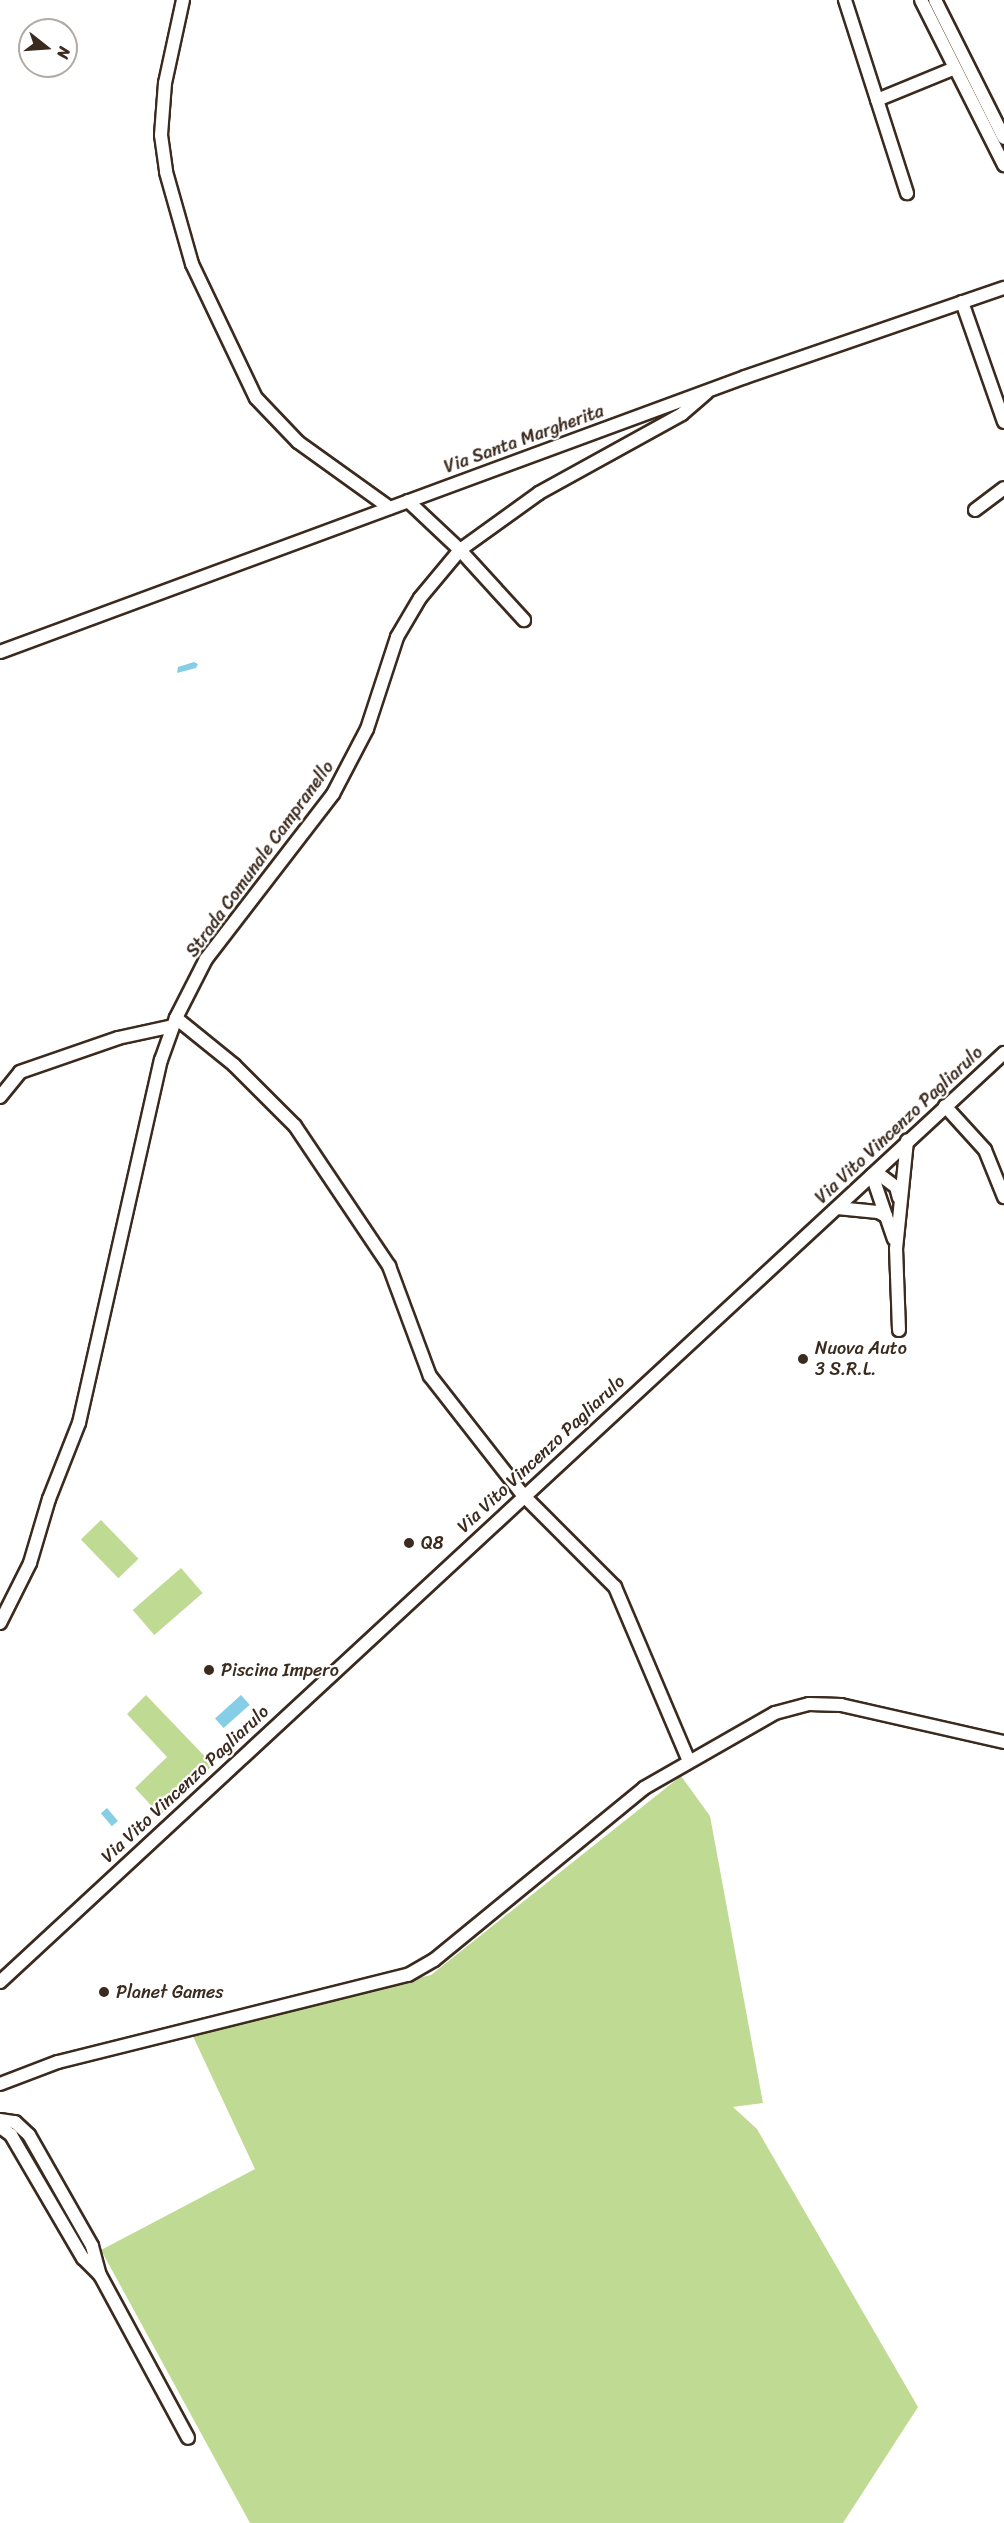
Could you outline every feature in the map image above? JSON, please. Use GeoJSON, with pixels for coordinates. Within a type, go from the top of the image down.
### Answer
{"type":"FeatureCollection","features":[{"type":"Feature","properties":{"kind":"street"},"geometry":{"type":"LineString","coordinates":[[183,0],[165,83],[161,135],[166,172],[192,264],[256,398],[298,442],[390,508]]}},
{"type":"Feature","properties":{"kind":"street"},"geometry":{"type":"LineString","coordinates":[[845,0],[907,193]]}},
{"type":"Feature","properties":{"kind":"street"},"geometry":{"type":"LineString","coordinates":[[921,0],[1004,165]]}},
{"type":"Feature","properties":{"kind":"street"},"geometry":{"type":"LineString","coordinates":[[935,0],[1004,138]]}},
{"type":"Feature","properties":{"kind":"street"},"geometry":{"type":"LineString","coordinates":[[877,100],[955,68]]}},
{"type":"Feature","properties":{"kind":"street","name":"Via Santa Margherita"},"geometry":{"type":"LineString","coordinates":[[0,652],[59,633],[408,501],[706,392],[1004,288]]}},
{"type":"Feature","properties":{"kind":"street"},"geometry":{"type":"LineString","coordinates":[[962,302],[1004,423]]}},
{"type":"Feature","properties":{"kind":"street","name":"Strada Comunale Campranello"},"geometry":{"type":"LineString","coordinates":[[0,1623],[30,1563],[89,1390],[139,1147],[174,1022],[206,959],[351,765],[367,729],[397,637],[420,598],[460,550],[539,493],[682,414],[706,392]]}},
{"type":"Feature","properties":{"kind":"street"},"geometry":{"type":"LineString","coordinates":[[975,510],[1004,488]]}},
{"type":"Feature","properties":{"kind":"street"},"geometry":{"type":"LineString","coordinates":[[408,501],[460,550],[524,620]]}},
{"type":"Feature","properties":{"kind":"street"},"geometry":{"type":"LineString","coordinates":[[0,1097],[20,1072],[118,1038],[174,1022],[234,1065],[295,1126],[389,1266],[430,1376],[523,1495],[615,1587],[689,1761]]}},
{"type":"Feature","properties":{"kind":"street","name":"Via Vito Vincenzo Pagliarulo"},"geometry":{"type":"LineString","coordinates":[[0,1982],[523,1495],[1004,1053]]}},
{"type":"Feature","properties":{"kind":"street"},"geometry":{"type":"LineString","coordinates":[[945,1106],[985,1150],[1004,1197]]}},
{"type":"Feature","properties":{"kind":"street"},"geometry":{"type":"LineString","coordinates":[[899,1330],[896,1249],[907,1141]]}},
{"type":"Feature","properties":{"kind":"street"},"geometry":{"type":"LineString","coordinates":[[874,1174],[896,1187],[901,1202]]}},
{"type":"Feature","properties":{"kind":"street"},"geometry":{"type":"LineString","coordinates":[[874,1174],[896,1249]]}},
{"type":"Feature","properties":{"kind":"street"},"geometry":{"type":"LineString","coordinates":[[837,1208],[863,1208],[886,1216]]}},
{"type":"Feature","properties":{"kind":"street"},"geometry":{"type":"LineString","coordinates":[[0,2084],[58,2062],[408,1975],[434,1960],[644,1788],[775,1713],[809,1704],[841,1704],[1004,1742]]}},
{"type":"Feature","properties":{"kind":"street"},"geometry":{"type":"LineString","coordinates":[[0,2120],[15,2122],[29,2135],[92,2246],[100,2275],[188,2438]]}},
{"type":"Feature","properties":{"kind":"street"},"geometry":{"type":"LineString","coordinates":[[0,2127],[11,2135],[82,2258],[100,2275]]}},
{"type":"Feature","properties":{"kind":"green space"},"geometry":{"type":"Polygon","coordinates":[[[101,1520],[139,1559],[118,1578],[81,1539],[101,1520]]]}},
{"type":"Feature","properties":{"kind":"green space"},"geometry":{"type":"Polygon","coordinates":[[[181,1568],[203,1593],[154,1635],[133,1610],[181,1568]]]}},
{"type":"Feature","properties":{"kind":"green space"},"geometry":{"type":"Polygon","coordinates":[[[146,1695],[213,1765],[160,1815],[135,1788],[167,1757],[127,1714],[146,1695]]]}},
{"type":"Feature","properties":{"kind":"green space"},"geometry":{"type":"Polygon","coordinates":[[[681,1776],[710,1816],[763,2103],[733,2107],[757,2129],[918,2407],[843,2523],[250,2523],[101,2250],[255,2169],[191,2032],[431,1975],[681,1776]]]}},
{"type":"Feature","properties":{"kind":"water"},"geometry":{"type":"Polygon","coordinates":[[[194,662],[198,664],[196,668],[177,673],[178,667],[194,662]]]}},
{"type":"Feature","properties":{"kind":"water"},"geometry":{"type":"Polygon","coordinates":[[[241,1695],[250,1705],[224,1728],[215,1718],[241,1695]]]}},
{"type":"Feature","properties":{"kind":"water"},"geometry":{"type":"Polygon","coordinates":[[[107,1808],[118,1821],[112,1826],[101,1813],[107,1808]]]}},
{"type":"Feature","properties":{"kind":"place","name":"Nuova Auto 3 S.R.L."},"geometry":{"type":"Point","coordinates":[803,1359]}},
{"type":"Feature","properties":{"kind":"place","name":"Q8"},"geometry":{"type":"Point","coordinates":[409,1543]}},
{"type":"Feature","properties":{"kind":"place","name":"Piscina Impero"},"geometry":{"type":"Point","coordinates":[209,1670]}},
{"type":"Feature","properties":{"kind":"place","name":"Planet Games"},"geometry":{"type":"Point","coordinates":[104,1992]}}]}
